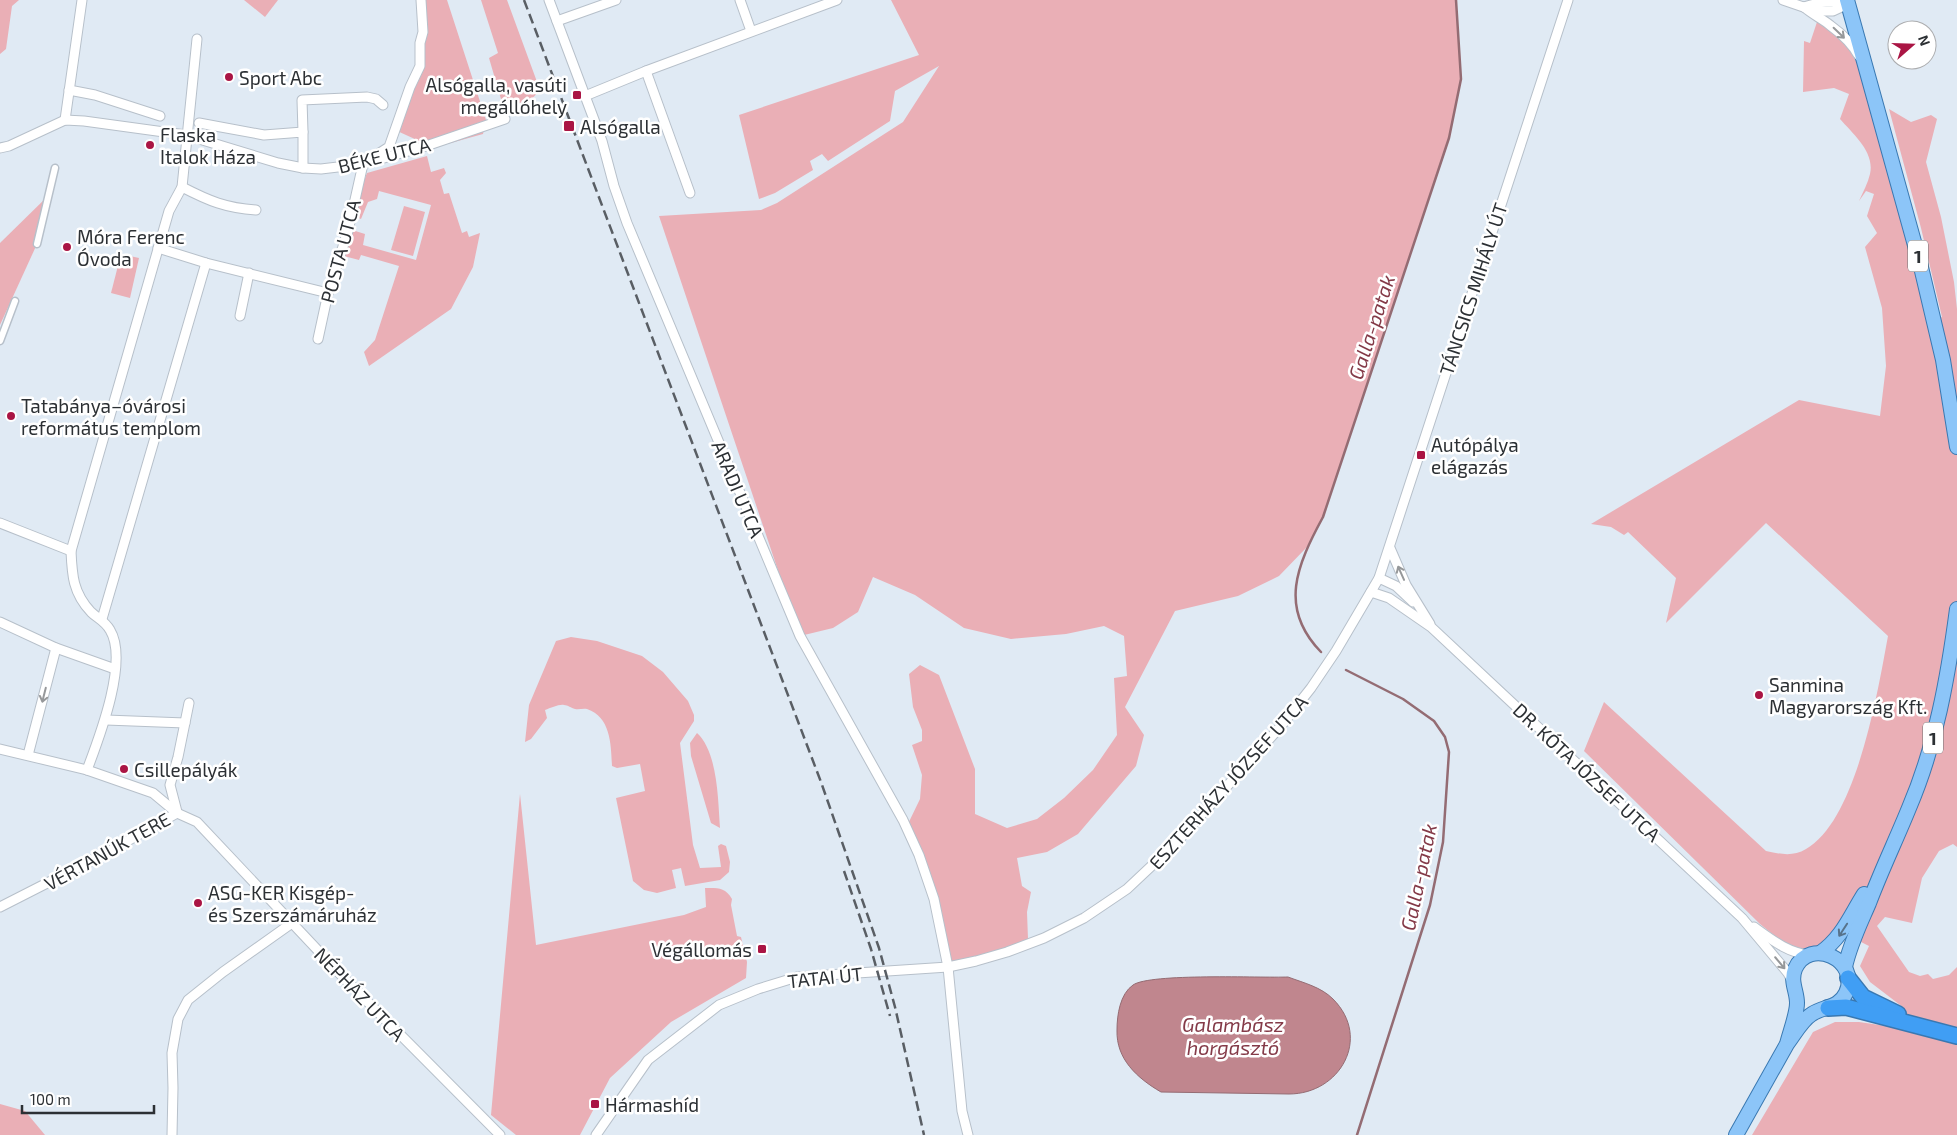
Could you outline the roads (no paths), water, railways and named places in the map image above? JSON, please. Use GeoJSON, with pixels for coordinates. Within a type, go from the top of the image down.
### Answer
{"type":"FeatureCollection","features":[{"type":"Feature","properties":{"kind":"highway"},"geometry":{"type":"LineString","coordinates":[[1847,972],[1863,997],[1901,1015],[1917,1025]]}},
{"type":"Feature","properties":{"kind":"highway"},"geometry":{"type":"LineString","coordinates":[[1828,1008],[1846,1007],[1957,1036]]}},
{"type":"Feature","properties":{"kind":"main road","name":"1"},"geometry":{"type":"LineString","coordinates":[[1847,2],[1933,316],[1943,360],[1957,447]]}},
{"type":"Feature","properties":{"kind":"main road","name":"1"},"geometry":{"type":"LineString","coordinates":[[1736,1135],[1787,1044],[1811,1014],[1837,1004],[1844,997],[1848,988],[1847,972],[1851,942],[1909,808],[1935,731],[1950,659],[1957,609]]}},
{"type":"Feature","properties":{"kind":"main road","name":"1"},"geometry":{"type":"LineString","coordinates":[[1787,1044],[1798,1004],[1793,975],[1797,966],[1803,959],[1831,946],[1842,932],[1886,859]]}},
{"type":"Feature","properties":{"kind":"main road"},"geometry":{"type":"LineString","coordinates":[[1815,954],[1834,956],[1847,972]]}},
{"type":"Feature","properties":{"kind":"main road"},"geometry":{"type":"LineString","coordinates":[[1794,989],[1801,1001],[1810,1007],[1828,1008]]}},
{"type":"Feature","properties":{"kind":"street"},"geometry":{"type":"LineString","coordinates":[[0,148],[9,146],[65,120],[82,0]]}},
{"type":"Feature","properties":{"kind":"street"},"geometry":{"type":"LineString","coordinates":[[363,164],[389,147],[410,87],[420,66],[420,43],[423,32],[422,0]]}},
{"type":"Feature","properties":{"kind":"street","name":"ARADI UTCA"},"geometry":{"type":"LineString","coordinates":[[549,0],[602,141],[614,186],[627,223],[800,636],[903,820],[919,855],[934,899],[948,967]]}},
{"type":"Feature","properties":{"kind":"street"},"geometry":{"type":"LineString","coordinates":[[557,21],[616,0]]}},
{"type":"Feature","properties":{"kind":"street"},"geometry":{"type":"LineString","coordinates":[[740,0],[751,31]]}},
{"type":"Feature","properties":{"kind":"street"},"geometry":{"type":"LineString","coordinates":[[585,96],[751,31],[837,0]]}},
{"type":"Feature","properties":{"kind":"street","name":"TÁNCSICS MIHÁLY ÚT"},"geometry":{"type":"LineString","coordinates":[[1379,578],[1568,0]]}},
{"type":"Feature","properties":{"kind":"street"},"geometry":{"type":"LineString","coordinates":[[1783,0],[1804,8],[1831,26],[1855,48],[1865,67]]}},
{"type":"Feature","properties":{"kind":"street"},"geometry":{"type":"LineString","coordinates":[[1804,8],[1816,0]]}},
{"type":"Feature","properties":{"kind":"street"},"geometry":{"type":"LineString","coordinates":[[1804,8],[1823,1],[1847,2]]}},
{"type":"Feature","properties":{"kind":"street"},"geometry":{"type":"LineString","coordinates":[[87,770],[106,720],[116,669],[115,644],[111,630],[102,619],[92,613],[74,586],[71,552],[169,211],[182,187],[197,39]]}},
{"type":"Feature","properties":{"kind":"street"},"geometry":{"type":"LineString","coordinates":[[646,71],[690,193]]}},
{"type":"Feature","properties":{"kind":"street"},"geometry":{"type":"LineString","coordinates":[[69,90],[95,95],[160,116]]}},
{"type":"Feature","properties":{"kind":"street"},"geometry":{"type":"LineString","coordinates":[[303,168],[302,100],[367,97],[376,99],[383,105]]}},
{"type":"Feature","properties":{"kind":"street","name":"BÉKE UTCA"},"geometry":{"type":"LineString","coordinates":[[65,120],[186,135],[278,163],[321,169],[363,164],[426,146],[505,119]]}},
{"type":"Feature","properties":{"kind":"street"},"geometry":{"type":"LineString","coordinates":[[199,123],[264,135],[303,132]]}},
{"type":"Feature","properties":{"kind":"street","name":"POSTA UTCA"},"geometry":{"type":"LineString","coordinates":[[318,339],[328,293],[348,231],[363,164]]}},
{"type":"Feature","properties":{"kind":"street"},"geometry":{"type":"LineString","coordinates":[[37,244],[55,168]]}},
{"type":"Feature","properties":{"kind":"street"},"geometry":{"type":"LineString","coordinates":[[182,187],[205,199],[232,208],[256,210]]}},
{"type":"Feature","properties":{"kind":"street"},"geometry":{"type":"LineString","coordinates":[[158,248],[206,263],[249,272],[328,293]]}},
{"type":"Feature","properties":{"kind":"street"},"geometry":{"type":"LineString","coordinates":[[102,619],[206,263]]}},
{"type":"Feature","properties":{"kind":"street"},"geometry":{"type":"LineString","coordinates":[[240,316],[249,272]]}},
{"type":"Feature","properties":{"kind":"street"},"geometry":{"type":"LineString","coordinates":[[0,341],[15,301]]}},
{"type":"Feature","properties":{"kind":"street"},"geometry":{"type":"LineString","coordinates":[[0,523],[71,552]]}},
{"type":"Feature","properties":{"kind":"street","name":"DR. KÓTA JÓZSEF UTCA"},"geometry":{"type":"LineString","coordinates":[[1390,548],[1406,585],[1432,627]]}},
{"type":"Feature","properties":{"kind":"street","name":"DR. KÓTA JÓZSEF UTCA"},"geometry":{"type":"LineString","coordinates":[[1379,578],[1396,586],[1420,609]]}},
{"type":"Feature","properties":{"kind":"street","name":"ESZTERHÁZY JÓZSEF UTCA"},"geometry":{"type":"LineString","coordinates":[[948,967],[976,961],[1032,943],[1084,918],[1127,889],[1177,842],[1281,726],[1311,688],[1336,651],[1379,578]]}},
{"type":"Feature","properties":{"kind":"street","name":"DR. KÓTA JÓZSEF UTCA"},"geometry":{"type":"LineString","coordinates":[[1371,592],[1389,598],[1432,627],[1742,918]]}},
{"type":"Feature","properties":{"kind":"street"},"geometry":{"type":"LineString","coordinates":[[0,622],[56,648],[116,669]]}},
{"type":"Feature","properties":{"kind":"street"},"geometry":{"type":"LineString","coordinates":[[28,755],[56,648]]}},
{"type":"Feature","properties":{"kind":"street"},"geometry":{"type":"LineString","coordinates":[[177,813],[170,785],[189,703]]}},
{"type":"Feature","properties":{"kind":"street"},"geometry":{"type":"LineString","coordinates":[[106,720],[185,724]]}},
{"type":"Feature","properties":{"kind":"street","name":"VÉRTANÚK TERE"},"geometry":{"type":"LineString","coordinates":[[0,749],[87,770],[153,793],[177,813],[106,853],[0,907]]}},
{"type":"Feature","properties":{"kind":"street","name":"NÉPHÁZ UTCA"},"geometry":{"type":"LineString","coordinates":[[177,813],[197,822],[342,976],[500,1135]]}},
{"type":"Feature","properties":{"kind":"street"},"geometry":{"type":"LineString","coordinates":[[1742,918],[1780,946],[1801,954],[1815,954]]}},
{"type":"Feature","properties":{"kind":"street"},"geometry":{"type":"LineString","coordinates":[[1742,918],[1788,973],[1794,989]]}},
{"type":"Feature","properties":{"kind":"street"},"geometry":{"type":"LineString","coordinates":[[172,1135],[174,1088],[172,1053],[178,1019],[188,1000],[292,923]]}},
{"type":"Feature","properties":{"kind":"street"},"geometry":{"type":"LineString","coordinates":[[948,967],[962,1111],[968,1135]]}},
{"type":"Feature","properties":{"kind":"street","name":"TATAI ÚT"},"geometry":{"type":"LineString","coordinates":[[596,1135],[648,1060],[719,1005],[758,989],[797,977],[948,967]]}},
{"type":"Feature","properties":{"kind":"water","name":"Galambász horgásztó"},"geometry":{"type":"Polygon","coordinates":[[[1182,977],[1288,977],[1323,991],[1333,999],[1344,1014],[1350,1030],[1350,1046],[1345,1061],[1336,1074],[1323,1085],[1307,1092],[1289,1094],[1161,1092],[1136,1074],[1124,1059],[1118,1040],[1118,1018],[1122,999],[1133,985],[1143,981],[1182,977]]]}},
{"type":"Feature","properties":{"kind":"waterway","name":"Galla-patak"},"geometry":{"type":"LineString","coordinates":[[1321,652],[1308,636],[1300,619],[1296,603],[1296,586],[1306,552],[1323,517],[1449,138],[1461,79],[1456,0]]}},
{"type":"Feature","properties":{"kind":"waterway","name":"Galla-patak"},"geometry":{"type":"LineString","coordinates":[[1346,670],[1403,699],[1434,721],[1445,737],[1449,752],[1443,842],[1430,905],[1357,1135]]}},
{"type":"Feature","properties":{"kind":"railway"},"geometry":{"type":"LineString","coordinates":[[524,0],[821,782],[879,948],[895,1007],[924,1135]]}},
{"type":"Feature","properties":{"kind":"railway"},"geometry":{"type":"LineString","coordinates":[[844,871],[871,949],[890,1016]]}},
{"type":"Feature","properties":{"kind":"place","name":"Sport Abc"},"geometry":{"type":"Point","coordinates":[229,77]}},
{"type":"Feature","properties":{"kind":"place","name":"Alsógalla, vasúti megállóhely"},"geometry":{"type":"Point","coordinates":[577,95]}},
{"type":"Feature","properties":{"kind":"place","name":"Alsógalla"},"geometry":{"type":"Point","coordinates":[569,126]}},
{"type":"Feature","properties":{"kind":"place","name":"Flaska Italok Háza"},"geometry":{"type":"Point","coordinates":[150,145]}},
{"type":"Feature","properties":{"kind":"place","name":"Móra Ferenc Óvoda"},"geometry":{"type":"Point","coordinates":[67,247]}},
{"type":"Feature","properties":{"kind":"place","name":"Tatabánya–óvárosi református templom"},"geometry":{"type":"Point","coordinates":[11,416]}},
{"type":"Feature","properties":{"kind":"place","name":"Autópálya elágazás"},"geometry":{"type":"Point","coordinates":[1421,455]}},
{"type":"Feature","properties":{"kind":"place","name":"Sanmina Magyarország Kft."},"geometry":{"type":"Point","coordinates":[1759,695]}},
{"type":"Feature","properties":{"kind":"place","name":"Csillepályák"},"geometry":{"type":"Point","coordinates":[124,769]}},
{"type":"Feature","properties":{"kind":"place","name":"ASG-KER Kisgép- és Szerszámáruház"},"geometry":{"type":"Point","coordinates":[198,903]}},
{"type":"Feature","properties":{"kind":"place","name":"Végállomás"},"geometry":{"type":"Point","coordinates":[762,949]}},
{"type":"Feature","properties":{"kind":"place","name":"Hármashíd"},"geometry":{"type":"Point","coordinates":[595,1104]}}]}
